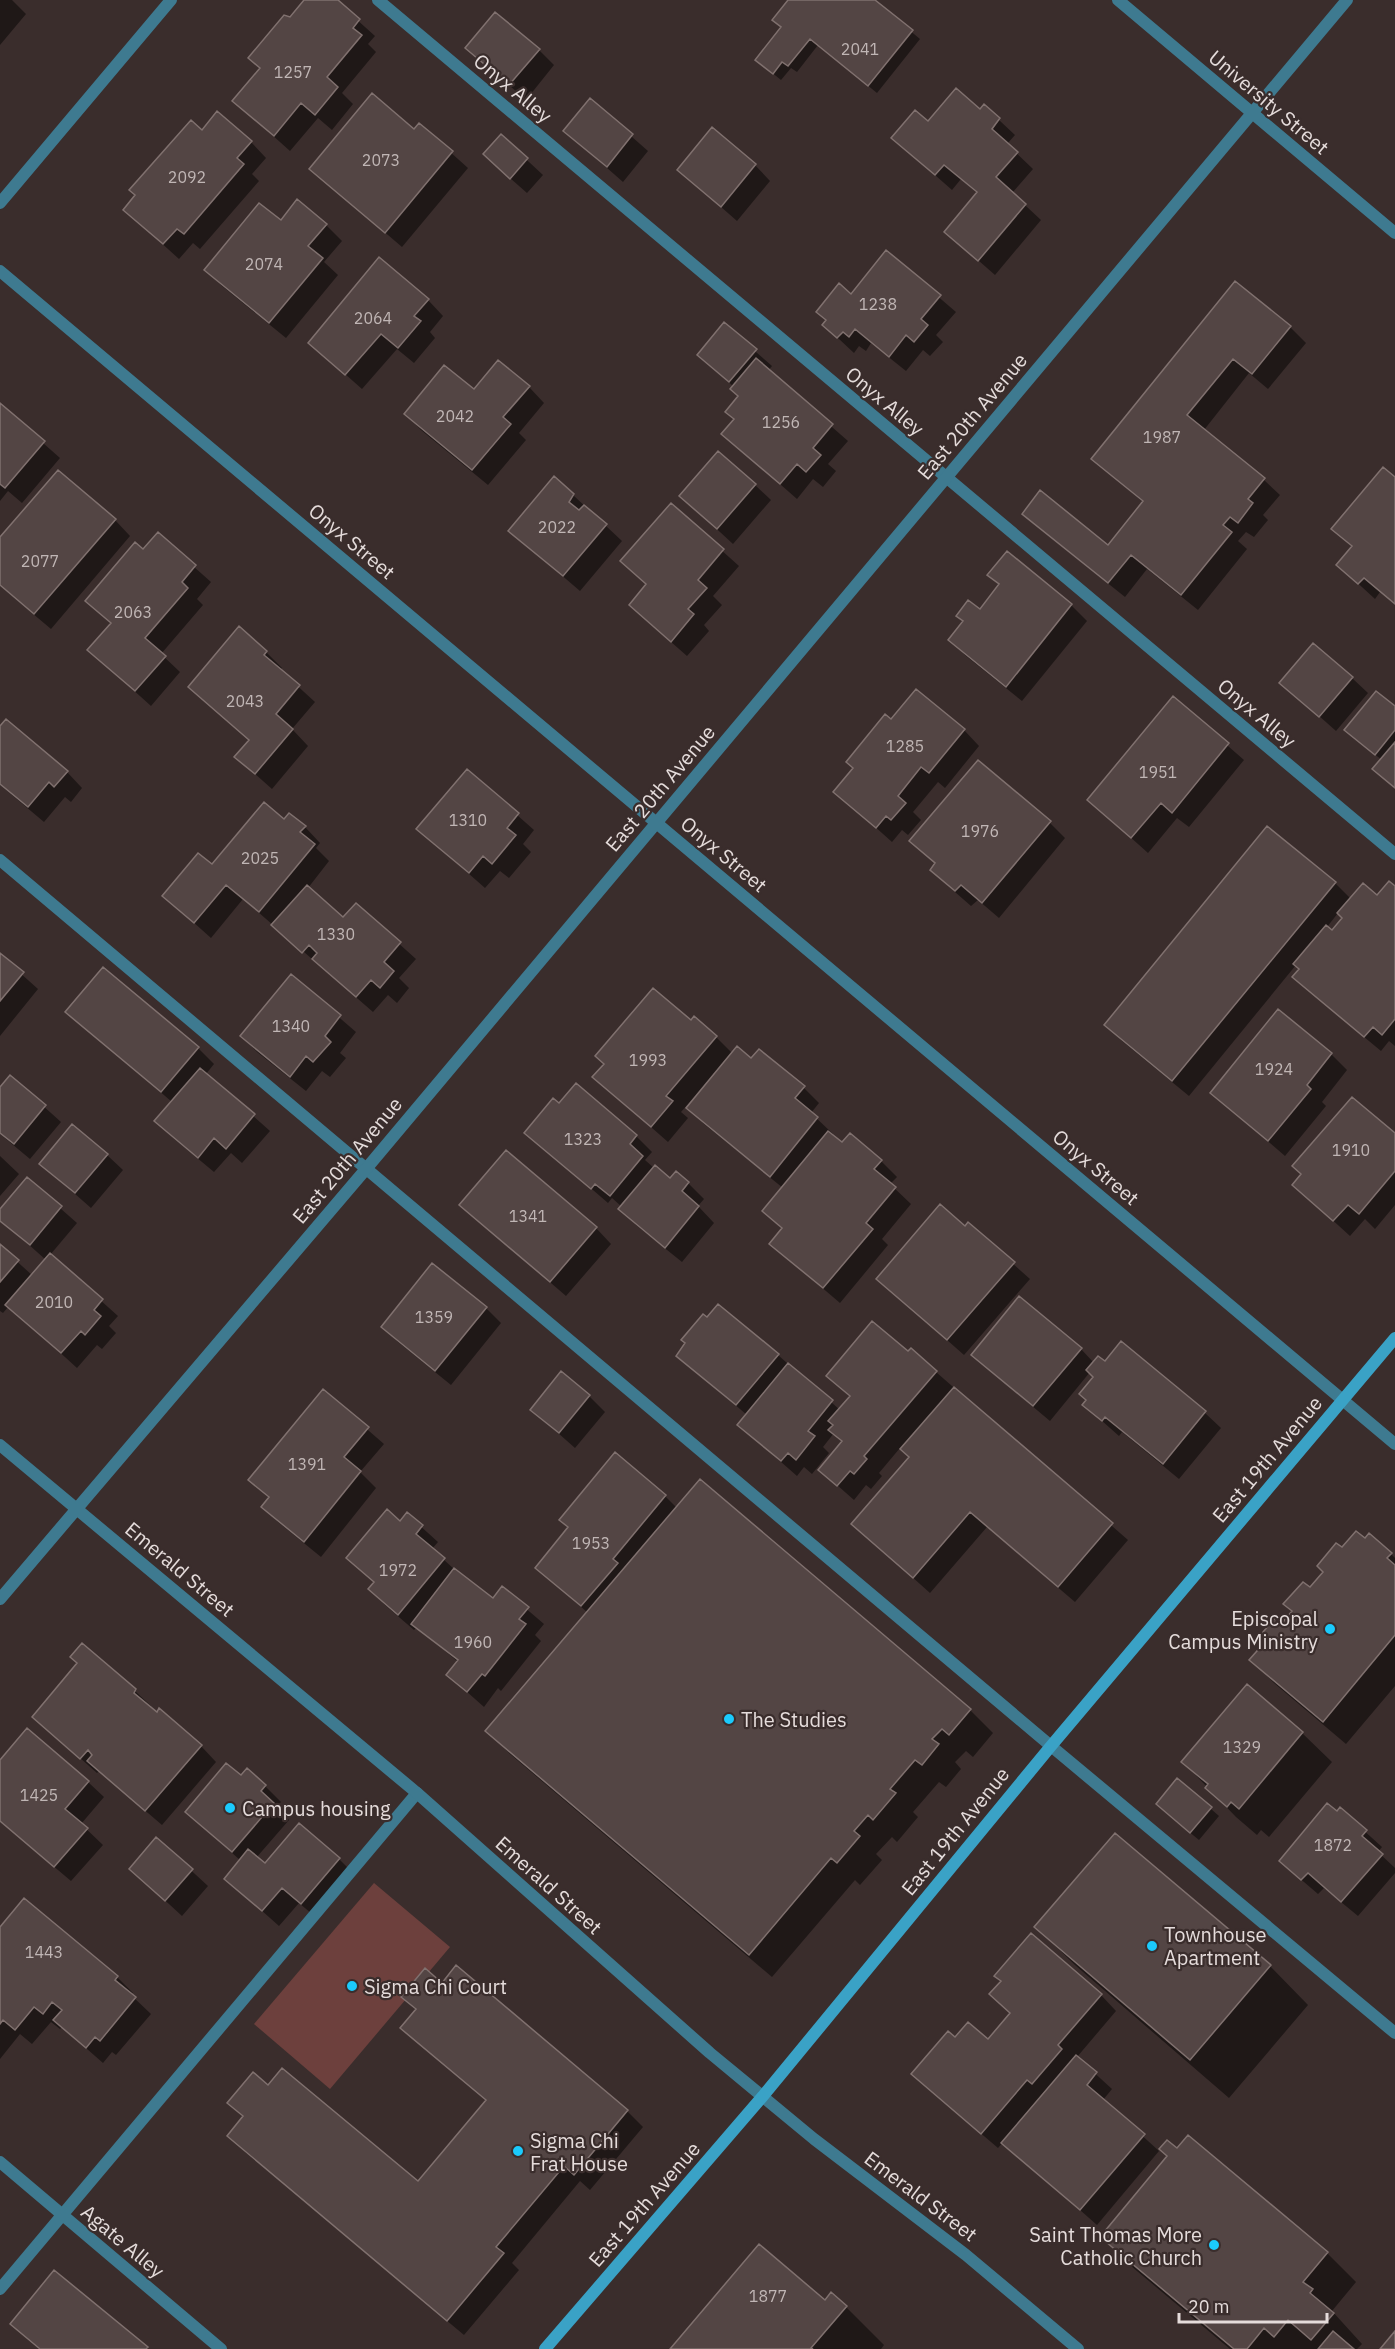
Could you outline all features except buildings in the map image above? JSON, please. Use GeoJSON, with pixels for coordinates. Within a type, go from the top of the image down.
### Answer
{"type":"FeatureCollection","features":[{"type":"Feature","properties":{"kind":"street"},"geometry":{"type":"LineString","coordinates":[[0,203],[171,0]]}},
{"type":"Feature","properties":{"kind":"street","name":"Onyx Alley"},"geometry":{"type":"LineString","coordinates":[[378,0],[1395,854]]}},
{"type":"Feature","properties":{"kind":"street","name":"University Street"},"geometry":{"type":"LineString","coordinates":[[1118,0],[1395,233]]}},
{"type":"Feature","properties":{"kind":"street","name":"East 20th Avenue"},"geometry":{"type":"LineString","coordinates":[[0,1599],[366,1169],[1347,0]]}},
{"type":"Feature","properties":{"kind":"street","name":"Onyx Street"},"geometry":{"type":"LineString","coordinates":[[0,271],[1395,1444]]}},
{"type":"Feature","properties":{"kind":"street"},"geometry":{"type":"LineString","coordinates":[[0,860],[1395,2033]]}},
{"type":"Feature","properties":{"kind":"street","name":"East 19th Avenue"},"geometry":{"type":"LineString","coordinates":[[545,2349],[763,2096],[1051,1746],[1395,1338]]}},
{"type":"Feature","properties":{"kind":"street","name":"Emerald Street"},"geometry":{"type":"LineString","coordinates":[[0,1445],[417,1794],[674,2023],[814,2139],[966,2255],[1078,2349]]}},
{"type":"Feature","properties":{"kind":"street"},"geometry":{"type":"LineString","coordinates":[[0,2289],[417,1794]]}},
{"type":"Feature","properties":{"kind":"street","name":"Agate Alley"},"geometry":{"type":"LineString","coordinates":[[0,2162],[221,2349]]}},
{"type":"Feature","properties":{"kind":"shaded area","name":"Sigma Chi Court"},"geometry":{"type":"Polygon","coordinates":[[[374,1883],[450,1947],[330,2089],[254,2024],[374,1883]]]}},
{"type":"Feature","properties":{"kind":"place","name":"Episcopal Campus Ministry"},"geometry":{"type":"Point","coordinates":[1330,1629]}},
{"type":"Feature","properties":{"kind":"place","name":"The Studies"},"geometry":{"type":"Point","coordinates":[729,1719]}},
{"type":"Feature","properties":{"kind":"place","name":"Campus housing"},"geometry":{"type":"Point","coordinates":[230,1808]}},
{"type":"Feature","properties":{"kind":"place","name":"Townhouse Apartment"},"geometry":{"type":"Point","coordinates":[1152,1946]}},
{"type":"Feature","properties":{"kind":"place","name":"Sigma Chi Court"},"geometry":{"type":"Point","coordinates":[352,1986]}},
{"type":"Feature","properties":{"kind":"place","name":"Sigma Chi Frat House"},"geometry":{"type":"Point","coordinates":[518,2151]}},
{"type":"Feature","properties":{"kind":"place","name":"Saint Thomas More Catholic Church"},"geometry":{"type":"Point","coordinates":[1214,2245]}}]}
